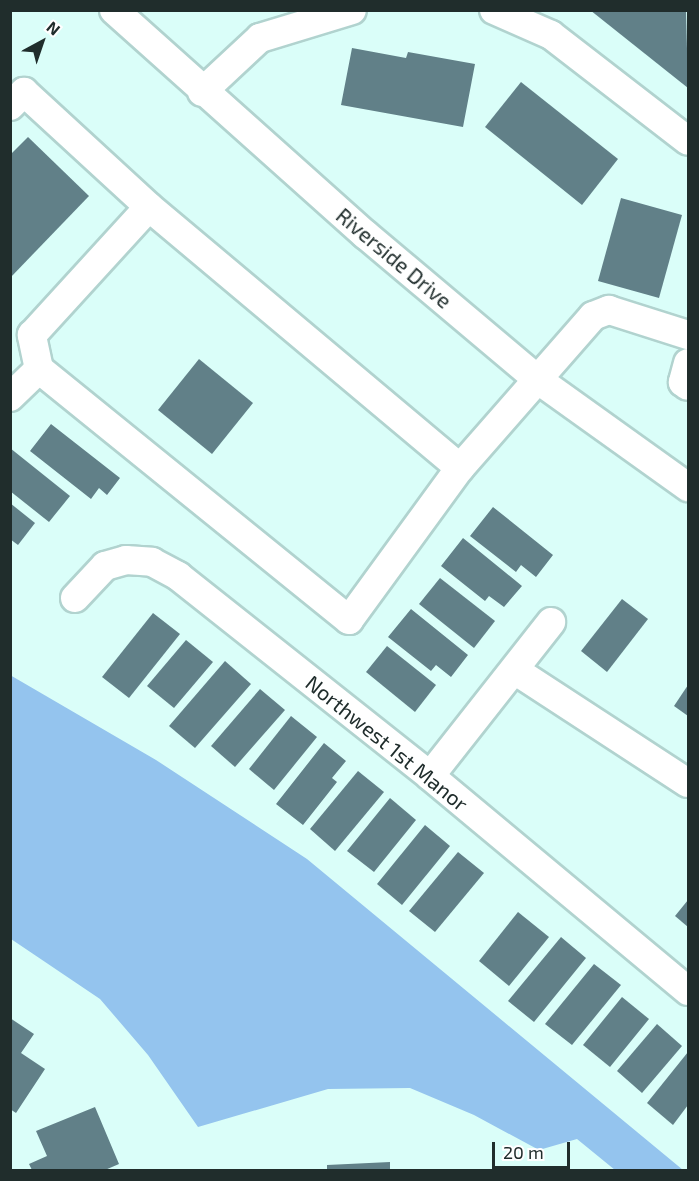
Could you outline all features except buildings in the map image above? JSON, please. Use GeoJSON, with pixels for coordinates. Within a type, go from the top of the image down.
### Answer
{"type":"FeatureCollection","features":[{"type":"Feature","properties":{"kind":"street","name":"Riverside Drive"},"geometry":{"type":"LineString","coordinates":[[114,10],[202,92],[537,379],[688,487]]}},
{"type":"Feature","properties":{"kind":"street"},"geometry":{"type":"LineString","coordinates":[[202,92],[260,38],[352,10]]}},
{"type":"Feature","properties":{"kind":"street"},"geometry":{"type":"LineString","coordinates":[[494,10],[551,35],[688,141]]}},
{"type":"Feature","properties":{"kind":"street"},"geometry":{"type":"LineString","coordinates":[[10,106],[24,92],[149,207],[460,468]]}},
{"type":"Feature","properties":{"kind":"street"},"geometry":{"type":"LineString","coordinates":[[149,207],[32,335],[39,369],[348,620],[460,468],[592,316],[609,310],[688,335]]}},
{"type":"Feature","properties":{"kind":"street"},"geometry":{"type":"LineString","coordinates":[[688,363],[683,382],[688,386]]}},
{"type":"Feature","properties":{"kind":"street"},"geometry":{"type":"LineString","coordinates":[[10,397],[39,369]]}},
{"type":"Feature","properties":{"kind":"street","name":"Northwest 1st Manor"},"geometry":{"type":"LineString","coordinates":[[75,598],[105,566],[126,560],[152,562],[178,576],[430,776],[688,991]]}},
{"type":"Feature","properties":{"kind":"street"},"geometry":{"type":"LineString","coordinates":[[430,776],[516,671],[551,622]]}},
{"type":"Feature","properties":{"kind":"street"},"geometry":{"type":"LineString","coordinates":[[516,671],[688,783]]}},
{"type":"Feature","properties":{"kind":"water"},"geometry":{"type":"Polygon","coordinates":[[[10,675],[156,760],[307,859],[683,1170],[615,1170],[577,1139],[539,1150],[474,1115],[410,1088],[328,1089],[198,1127],[148,1055],[100,999],[11,939],[10,675]]]}}]}
